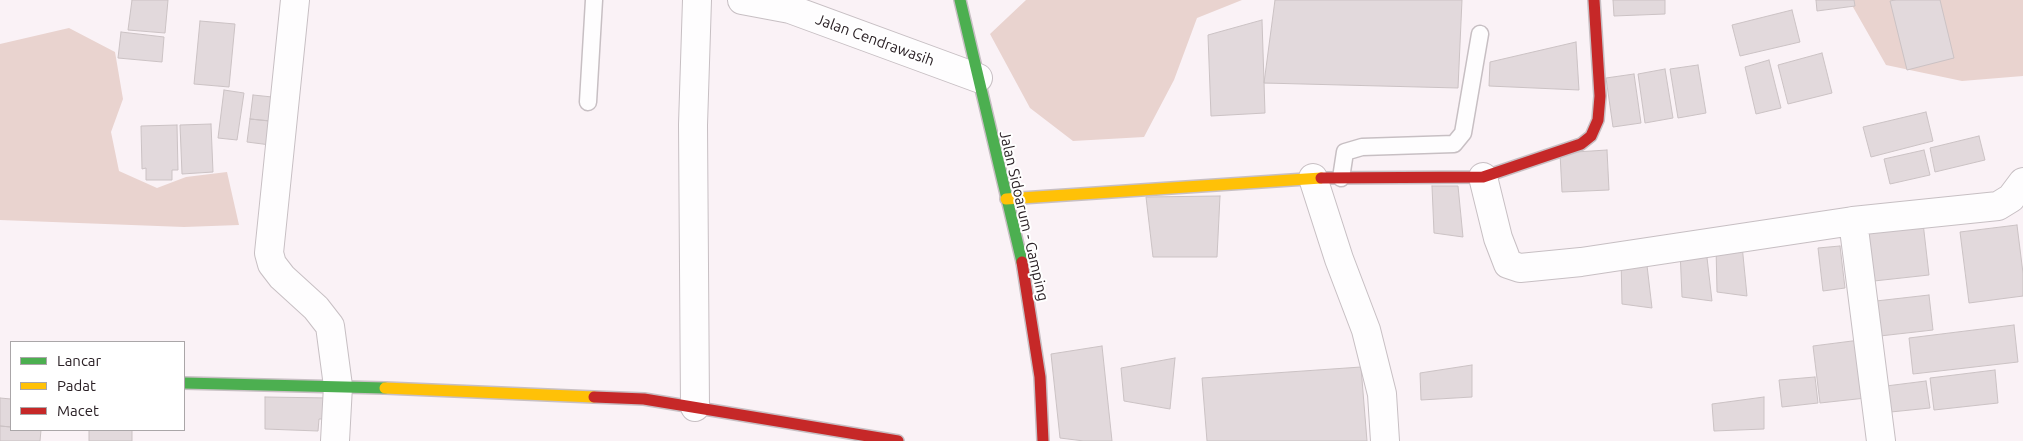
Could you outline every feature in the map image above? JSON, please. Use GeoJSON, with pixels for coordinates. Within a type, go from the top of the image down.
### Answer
{"type":"FeatureCollection","features":[{"type":"Feature","properties":{"kind":"street"},"geometry":{"type":"LineString","coordinates":[[295,0],[269,253],[272,264],[282,277],[316,308],[330,326],[338,386],[334,441]]}},
{"type":"Feature","properties":{"kind":"street"},"geometry":{"type":"LineString","coordinates":[[695,407],[693,125],[697,0]]}},
{"type":"Feature","properties":{"kind":"street","name":"Jalan Cendrawasih"},"geometry":{"type":"LineString","coordinates":[[742,0],[790,4],[978,78]]}},
{"type":"Feature","properties":{"kind":"street","name":"Jalan Sidoarum - Gamping"},"geometry":{"type":"LineString","coordinates":[[960,0],[1024,270],[1040,377],[1043,441]]}},
{"type":"Feature","properties":{"kind":"street"},"geometry":{"type":"LineString","coordinates":[[1006,199],[1314,178],[1483,176],[1581,144],[1591,136],[1598,120],[1600,96],[1594,0]]}},
{"type":"Feature","properties":{"kind":"street"},"geometry":{"type":"LineString","coordinates":[[1483,176],[1498,238],[1508,264],[1520,268],[1581,262],[1853,220],[1998,206],[2011,198],[2023,182]]}},
{"type":"Feature","properties":{"kind":"street"},"geometry":{"type":"LineString","coordinates":[[1314,178],[1339,259],[1366,330],[1382,394],[1386,441]]}},
{"type":"Feature","properties":{"kind":"street"},"geometry":{"type":"LineString","coordinates":[[1853,220],[1881,441]]}},
{"type":"Feature","properties":{"kind":"street"},"geometry":{"type":"LineString","coordinates":[[185,383],[338,386],[644,399],[898,441]]}},
{"type":"Feature","properties":{"kind":"lane"},"geometry":{"type":"LineString","coordinates":[[588,102],[594,0]]}},
{"type":"Feature","properties":{"kind":"lane"},"geometry":{"type":"LineString","coordinates":[[1342,178],[1345,152],[1362,147],[1454,144],[1463,133],[1480,34]]}},
{"type":"Feature","properties":{"kind":"shaded area"},"geometry":{"type":"Polygon","coordinates":[[[1026,0],[1242,0],[1197,18],[1174,80],[1144,137],[1073,141],[1030,108],[990,34],[1026,0]]]}},
{"type":"Feature","properties":{"kind":"shaded area"},"geometry":{"type":"Polygon","coordinates":[[[1849,0],[2023,0],[2023,76],[1962,81],[1886,65],[1849,0]]]}},
{"type":"Feature","properties":{"kind":"shaded area"},"geometry":{"type":"Polygon","coordinates":[[[69,28],[115,52],[123,99],[111,132],[119,171],[157,188],[186,177],[227,172],[239,225],[184,227],[0,220],[0,44],[69,28]]]}},
{"type":"Feature","properties":{"kind":"building"},"geometry":{"type":"Polygon","coordinates":[[[132,0],[168,0],[165,33],[128,30],[132,0]]]}},
{"type":"Feature","properties":{"kind":"building"},"geometry":{"type":"Polygon","coordinates":[[[1275,0],[1462,0],[1458,88],[1264,83],[1275,0]]]}},
{"type":"Feature","properties":{"kind":"building"},"geometry":{"type":"Polygon","coordinates":[[[1613,0],[1665,0],[1665,14],[1614,16],[1613,0]]]}},
{"type":"Feature","properties":{"kind":"building"},"geometry":{"type":"Polygon","coordinates":[[[1816,0],[1854,0],[1855,6],[1817,11],[1816,0]]]}},
{"type":"Feature","properties":{"kind":"building"},"geometry":{"type":"Polygon","coordinates":[[[1940,0],[1954,58],[1907,70],[1890,1],[1940,0]]]}},
{"type":"Feature","properties":{"kind":"building"},"geometry":{"type":"Polygon","coordinates":[[[1792,10],[1800,42],[1740,56],[1732,25],[1792,10]]]}},
{"type":"Feature","properties":{"kind":"building"},"geometry":{"type":"Polygon","coordinates":[[[1262,20],[1265,113],[1211,116],[1208,35],[1262,20]]]}},
{"type":"Feature","properties":{"kind":"building"},"geometry":{"type":"Polygon","coordinates":[[[200,21],[235,24],[229,87],[194,84],[200,21]]]}},
{"type":"Feature","properties":{"kind":"building"},"geometry":{"type":"Polygon","coordinates":[[[121,32],[164,37],[162,62],[118,58],[121,32]]]}},
{"type":"Feature","properties":{"kind":"building"},"geometry":{"type":"Polygon","coordinates":[[[1576,42],[1579,90],[1489,86],[1490,62],[1576,42]]]}},
{"type":"Feature","properties":{"kind":"building"},"geometry":{"type":"Polygon","coordinates":[[[1822,53],[1832,93],[1788,104],[1778,65],[1822,53]]]}},
{"type":"Feature","properties":{"kind":"building"},"geometry":{"type":"Polygon","coordinates":[[[1769,60],[1781,108],[1756,114],[1745,67],[1769,60]]]}},
{"type":"Feature","properties":{"kind":"building"},"geometry":{"type":"Polygon","coordinates":[[[1698,65],[1706,113],[1678,118],[1670,69],[1698,65]]]}},
{"type":"Feature","properties":{"kind":"building"},"geometry":{"type":"Polygon","coordinates":[[[1665,69],[1673,118],[1645,123],[1638,74],[1665,69]]]}},
{"type":"Feature","properties":{"kind":"building"},"geometry":{"type":"Polygon","coordinates":[[[1634,74],[1641,123],[1613,127],[1606,78],[1634,74]]]}},
{"type":"Feature","properties":{"kind":"building"},"geometry":{"type":"Polygon","coordinates":[[[224,90],[244,93],[237,140],[218,138],[224,90]]]}},
{"type":"Feature","properties":{"kind":"building"},"geometry":{"type":"Polygon","coordinates":[[[253,95],[282,98],[279,122],[250,119],[253,95]]]}},
{"type":"Feature","properties":{"kind":"building"},"geometry":{"type":"Polygon","coordinates":[[[1926,112],[1933,141],[1871,157],[1863,127],[1926,112]]]}},
{"type":"Feature","properties":{"kind":"building"},"geometry":{"type":"Polygon","coordinates":[[[250,119],[281,122],[278,146],[247,142],[250,119]]]}},
{"type":"Feature","properties":{"kind":"building"},"geometry":{"type":"Polygon","coordinates":[[[211,124],[213,172],[182,174],[180,125],[211,124]]]}},
{"type":"Feature","properties":{"kind":"building"},"geometry":{"type":"Polygon","coordinates":[[[177,125],[178,170],[172,170],[172,180],[146,180],[146,168],[142,169],[141,126],[177,125]]]}},
{"type":"Feature","properties":{"kind":"building"},"geometry":{"type":"Polygon","coordinates":[[[1979,136],[1985,160],[1935,172],[1930,148],[1979,136]]]}},
{"type":"Feature","properties":{"kind":"building"},"geometry":{"type":"Polygon","coordinates":[[[1607,150],[1609,190],[1562,192],[1560,153],[1607,150]]]}},
{"type":"Feature","properties":{"kind":"building"},"geometry":{"type":"Polygon","coordinates":[[[1924,150],[1930,175],[1890,184],[1884,159],[1924,150]]]}},
{"type":"Feature","properties":{"kind":"building"},"geometry":{"type":"Polygon","coordinates":[[[1432,186],[1458,186],[1463,237],[1434,233],[1432,186]]]}},
{"type":"Feature","properties":{"kind":"building"},"geometry":{"type":"Polygon","coordinates":[[[1220,196],[1217,257],[1153,257],[1146,197],[1220,196]]]}},
{"type":"Feature","properties":{"kind":"building"},"geometry":{"type":"Polygon","coordinates":[[[1922,214],[1929,275],[1874,281],[1867,221],[1922,214]]]}},
{"type":"Feature","properties":{"kind":"building"},"geometry":{"type":"Polygon","coordinates":[[[2017,225],[2023,273],[2023,296],[1969,303],[1960,232],[2017,225]]]}},
{"type":"Feature","properties":{"kind":"building"},"geometry":{"type":"Polygon","coordinates":[[[1742,245],[1747,296],[1717,292],[1716,246],[1742,245]]]}},
{"type":"Feature","properties":{"kind":"building"},"geometry":{"type":"Polygon","coordinates":[[[1840,246],[1845,288],[1823,291],[1818,248],[1840,246]]]}},
{"type":"Feature","properties":{"kind":"building"},"geometry":{"type":"Polygon","coordinates":[[[1706,249],[1712,301],[1682,297],[1680,250],[1706,249]]]}},
{"type":"Feature","properties":{"kind":"building"},"geometry":{"type":"Polygon","coordinates":[[[1646,257],[1652,308],[1622,304],[1621,258],[1646,257]]]}},
{"type":"Feature","properties":{"kind":"building"},"geometry":{"type":"Polygon","coordinates":[[[1929,295],[1933,330],[1880,336],[1876,301],[1929,295]]]}},
{"type":"Feature","properties":{"kind":"building"},"geometry":{"type":"Polygon","coordinates":[[[2014,325],[2018,362],[1913,374],[1909,338],[2014,325]]]}},
{"type":"Feature","properties":{"kind":"building"},"geometry":{"type":"Polygon","coordinates":[[[1860,340],[1866,398],[1820,403],[1813,346],[1860,340]]]}},
{"type":"Feature","properties":{"kind":"building"},"geometry":{"type":"Polygon","coordinates":[[[1102,346],[1112,441],[1084,441],[1060,438],[1051,354],[1102,346]]]}},
{"type":"Feature","properties":{"kind":"building"},"geometry":{"type":"Polygon","coordinates":[[[1175,358],[1170,409],[1124,401],[1121,368],[1175,358]]]}},
{"type":"Feature","properties":{"kind":"building"},"geometry":{"type":"Polygon","coordinates":[[[1472,365],[1472,397],[1421,400],[1420,373],[1472,365]]]}},
{"type":"Feature","properties":{"kind":"building"},"geometry":{"type":"Polygon","coordinates":[[[1361,367],[1367,441],[1207,441],[1202,378],[1361,367]]]}},
{"type":"Feature","properties":{"kind":"building"},"geometry":{"type":"Polygon","coordinates":[[[1995,370],[1998,403],[1934,410],[1930,378],[1995,370]]]}},
{"type":"Feature","properties":{"kind":"building"},"geometry":{"type":"Polygon","coordinates":[[[1815,377],[1818,403],[1782,407],[1779,380],[1815,377]]]}},
{"type":"Feature","properties":{"kind":"building"},"geometry":{"type":"Polygon","coordinates":[[[1926,381],[1930,408],[1881,413],[1878,387],[1926,381]]]}},
{"type":"Feature","properties":{"kind":"building"},"geometry":{"type":"Polygon","coordinates":[[[265,397],[330,398],[330,419],[319,419],[318,431],[265,429],[265,397]]]}},
{"type":"Feature","properties":{"kind":"building"},"geometry":{"type":"Polygon","coordinates":[[[1764,397],[1764,429],[1714,431],[1712,404],[1764,397]]]}},
{"type":"Feature","properties":{"kind":"building"},"geometry":{"type":"Polygon","coordinates":[[[0,398],[10,399],[10,427],[0,426],[0,398]]]}},
{"type":"Feature","properties":{"kind":"building"},"geometry":{"type":"Polygon","coordinates":[[[0,426],[10,427],[10,431],[41,431],[40,441],[0,441],[0,426]]]}},
{"type":"Feature","properties":{"kind":"building"},"geometry":{"type":"Polygon","coordinates":[[[89,431],[132,431],[132,441],[89,441],[89,431]]]}},
{"type":"Feature","properties":{"kind":"traffic: fast"},"geometry":{"type":"LineString","coordinates":[[960,0],[1022,262]]}},
{"type":"Feature","properties":{"kind":"traffic: fast"},"geometry":{"type":"LineString","coordinates":[[185,383],[385,388]]}},
{"type":"Feature","properties":{"kind":"traffic: slow"},"geometry":{"type":"LineString","coordinates":[[1006,199],[1321,178]]}},
{"type":"Feature","properties":{"kind":"traffic: slow"},"geometry":{"type":"LineString","coordinates":[[385,388],[594,397]]}},
{"type":"Feature","properties":{"kind":"traffic: jam"},"geometry":{"type":"LineString","coordinates":[[1321,178],[1483,177],[1581,144],[1591,136],[1598,120],[1600,96],[1594,0]]}},
{"type":"Feature","properties":{"kind":"traffic: jam"},"geometry":{"type":"LineString","coordinates":[[1022,262],[1040,377],[1043,441]]}},
{"type":"Feature","properties":{"kind":"traffic: jam"},"geometry":{"type":"LineString","coordinates":[[594,397],[644,399],[898,441]]}}]}
